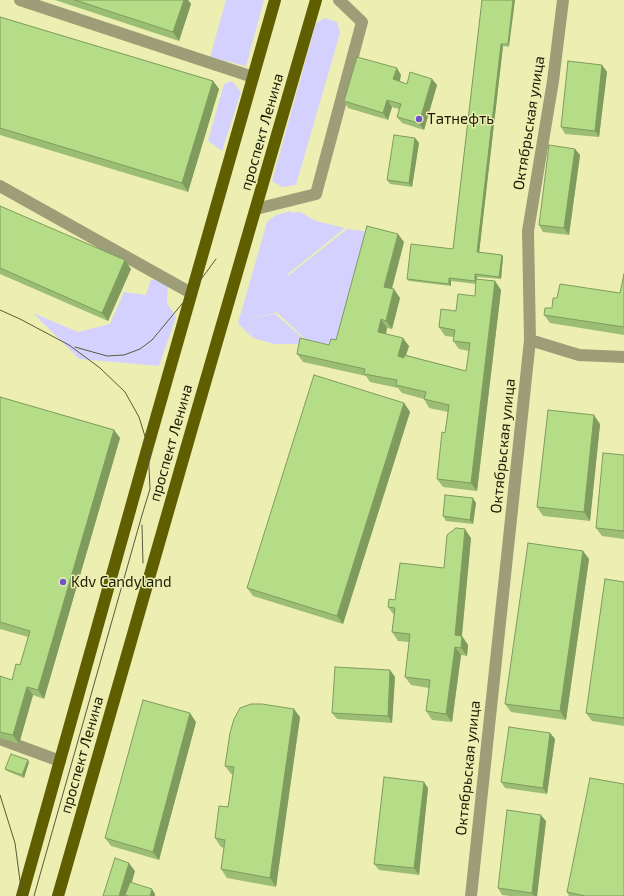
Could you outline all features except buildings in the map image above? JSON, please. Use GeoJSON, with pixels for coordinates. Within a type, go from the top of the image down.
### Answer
{"type":"FeatureCollection","features":[{"type":"Feature","properties":{"kind":"main road","name":"проспект Ленина"},"geometry":{"type":"LineString","coordinates":[[22,896],[191,293],[275,0]]}},
{"type":"Feature","properties":{"kind":"main road","name":"проспект Ленина"},"geometry":{"type":"LineString","coordinates":[[58,896],[316,0]]}},
{"type":"Feature","properties":{"kind":"street"},"geometry":{"type":"LineString","coordinates":[[20,0],[253,77]]}},
{"type":"Feature","properties":{"kind":"street"},"geometry":{"type":"LineString","coordinates":[[256,209],[316,194],[362,22],[339,0]]}},
{"type":"Feature","properties":{"kind":"street","name":"Октябрьская улица"},"geometry":{"type":"LineString","coordinates":[[471,896],[530,340],[528,231],[553,81],[563,0]]}},
{"type":"Feature","properties":{"kind":"street"},"geometry":{"type":"LineString","coordinates":[[0,186],[191,293]]}},
{"type":"Feature","properties":{"kind":"street"},"geometry":{"type":"LineString","coordinates":[[530,340],[579,354],[624,357]]}},
{"type":"Feature","properties":{"kind":"street"},"geometry":{"type":"LineString","coordinates":[[0,739],[60,761]]}},
{"type":"Feature","properties":{"kind":"shaded area"},"geometry":{"type":"Polygon","coordinates":[[[226,0],[264,0],[246,66],[210,57],[226,0]]]}},
{"type":"Feature","properties":{"kind":"shaded area"},"geometry":{"type":"Polygon","coordinates":[[[325,18],[337,22],[340,33],[296,185],[282,187],[272,181],[316,23],[325,18]]]}},
{"type":"Feature","properties":{"kind":"shaded area"},"geometry":{"type":"Polygon","coordinates":[[[232,81],[241,92],[222,151],[208,141],[224,84],[232,81]]]}},
{"type":"Feature","properties":{"kind":"shaded area"},"geometry":{"type":"Polygon","coordinates":[[[291,211],[291,213],[300,212],[316,221],[345,228],[288,274],[288,276],[347,229],[371,232],[340,346],[308,341],[275,311],[276,313],[245,319],[275,314],[310,344],[274,344],[253,338],[247,322],[252,338],[238,323],[267,222],[276,215],[291,211]]]}},
{"type":"Feature","properties":{"kind":"shaded area"},"geometry":{"type":"Polygon","coordinates":[[[151,279],[168,284],[167,303],[176,317],[159,366],[79,359],[33,313],[78,332],[110,324],[124,292],[146,295],[151,279]]]}},
{"type":"Feature","properties":{"kind":"tram line"},"geometry":{"type":"LineString","coordinates":[[75,347],[107,356],[124,355],[140,349],[152,340],[191,293],[216,259]]}},
{"type":"Feature","properties":{"kind":"tram line"},"geometry":{"type":"LineString","coordinates":[[0,310],[69,345],[100,368],[125,392],[139,417],[148,446],[150,489],[34,896]]}},
{"type":"Feature","properties":{"kind":"tram line"},"geometry":{"type":"LineString","coordinates":[[142,525],[143,563]]}},
{"type":"Feature","properties":{"kind":"tram line"},"geometry":{"type":"LineString","coordinates":[[0,795],[15,843],[22,896]]}},
{"type":"Feature","properties":{"kind":"place","name":"Татнефть"},"geometry":{"type":"Point","coordinates":[419,119]}},
{"type":"Feature","properties":{"kind":"place","name":"Kdv Candyland"},"geometry":{"type":"Point","coordinates":[63,582]}}]}
